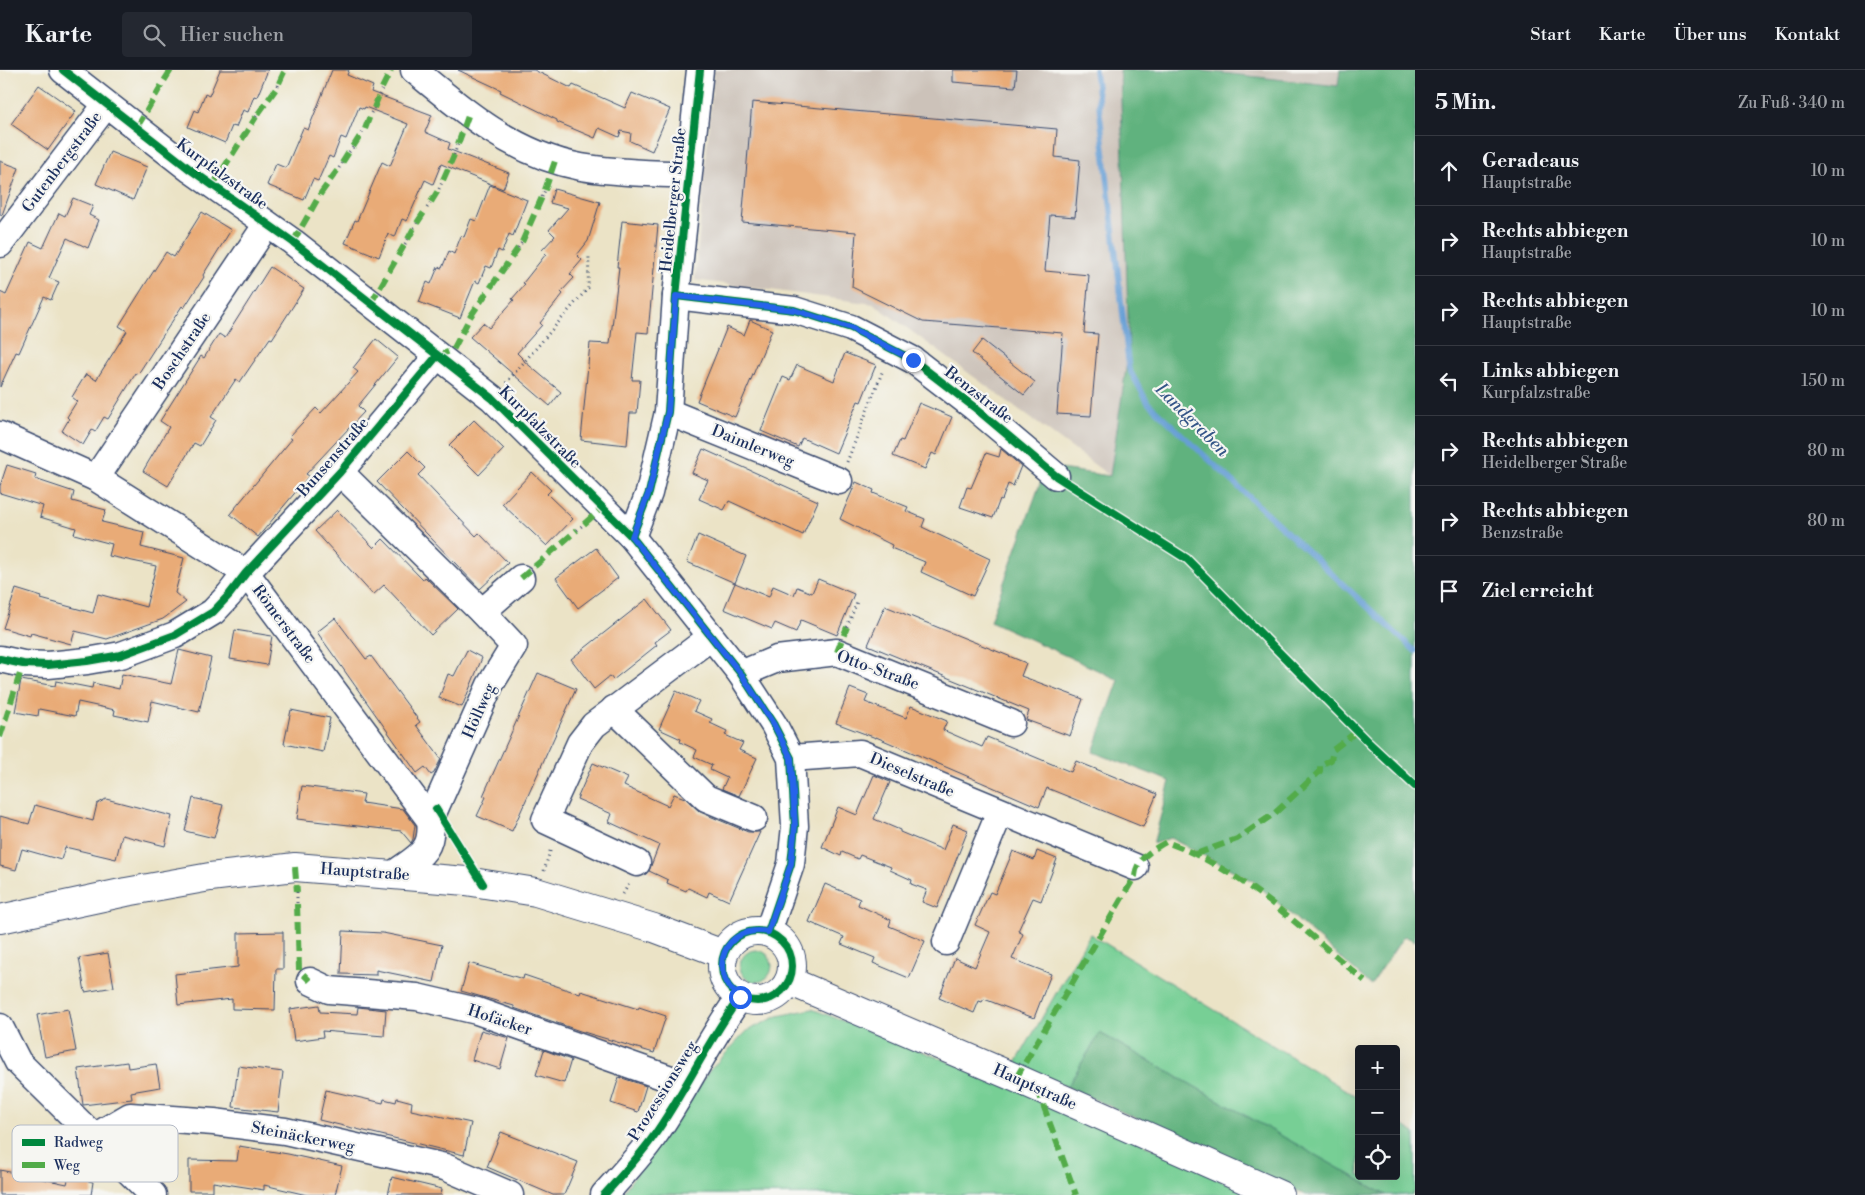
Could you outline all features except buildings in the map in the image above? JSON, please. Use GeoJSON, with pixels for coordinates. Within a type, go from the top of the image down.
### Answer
{"type":"FeatureCollection","features":[{"type":"Feature","properties":{"kind":"main road","name":"Hauptstraße"},"geometry":{"type":"LineString","coordinates":[[0,919],[126,892],[220,876],[295,867],[466,881],[536,892],[654,928],[724,954]]}},
{"type":"Feature","properties":{"kind":"main road"},"geometry":{"type":"LineString","coordinates":[[752,931],[768,932],[782,942],[791,956],[792,973],[789,981],[777,996],[758,1002],[749,1001],[733,992],[724,979],[722,962],[724,954],[727,947],[738,936],[752,931]]}},
{"type":"Feature","properties":{"kind":"main road","name":"Hauptstraße"},"geometry":{"type":"LineString","coordinates":[[789,981],[1016,1078],[1280,1195]]}},
{"type":"Feature","properties":{"kind":"street","name":"Kurpfalzstraße"},"geometry":{"type":"LineString","coordinates":[[62,70],[191,170],[309,254],[492,398],[632,537],[741,674],[774,725],[791,758],[795,826],[791,864],[768,932]]}},
{"type":"Feature","properties":{"kind":"street"},"geometry":{"type":"LineString","coordinates":[[414,70],[468,116],[512,142],[555,161],[582,167],[688,175]]}},
{"type":"Feature","properties":{"kind":"street","name":"Heidelberger Straße"},"geometry":{"type":"LineString","coordinates":[[632,537],[649,492],[668,412],[676,296],[700,70]]}},
{"type":"Feature","properties":{"kind":"street","name":"Gutenbergstraße"},"geometry":{"type":"LineString","coordinates":[[0,244],[106,105]]}},
{"type":"Feature","properties":{"kind":"street","name":"Boschstraße"},"geometry":{"type":"LineString","coordinates":[[96,478],[267,224]]}},
{"type":"Feature","properties":{"kind":"street","name":"Benzstraße"},"geometry":{"type":"LineString","coordinates":[[676,296],[794,310],[851,328],[913,360],[967,401],[1056,476]]}},
{"type":"Feature","properties":{"kind":"street","name":"Bunsenstraße"},"geometry":{"type":"LineString","coordinates":[[0,659],[23,664],[48,665],[87,662],[121,655],[175,635],[213,612],[246,573],[340,472],[437,356]]}},
{"type":"Feature","properties":{"kind":"street","name":"Daimlerweg"},"geometry":{"type":"LineString","coordinates":[[668,412],[842,474]]}},
{"type":"Feature","properties":{"kind":"street","name":"Römerstraße"},"geometry":{"type":"LineString","coordinates":[[0,435],[96,478],[246,573],[430,820]]}},
{"type":"Feature","properties":{"kind":"street","name":"Höllweg"},"geometry":{"type":"LineString","coordinates":[[340,472],[514,646],[490,685],[430,820]]}},
{"type":"Feature","properties":{"kind":"street"},"geometry":{"type":"LineString","coordinates":[[482,612],[521,578]]}},
{"type":"Feature","properties":{"kind":"street"},"geometry":{"type":"LineString","coordinates":[[637,863],[544,820],[580,743],[594,724],[711,636]]}},
{"type":"Feature","properties":{"kind":"street","name":"Otto-Straße"},"geometry":{"type":"LineString","coordinates":[[741,674],[777,659],[836,652],[1011,723]]}},
{"type":"Feature","properties":{"kind":"street"},"geometry":{"type":"LineString","coordinates":[[614,709],[706,798],[754,818]]}},
{"type":"Feature","properties":{"kind":"street","name":"Dieselstraße"},"geometry":{"type":"LineString","coordinates":[[791,758],[860,753],[1135,867]]}},
{"type":"Feature","properties":{"kind":"street"},"geometry":{"type":"LineString","coordinates":[[946,942],[1000,812]]}},
{"type":"Feature","properties":{"kind":"street"},"geometry":{"type":"LineString","coordinates":[[394,874],[421,856],[428,846],[432,833],[430,820]]}},
{"type":"Feature","properties":{"kind":"street","name":"Hofäcker"},"geometry":{"type":"LineString","coordinates":[[310,981],[329,990],[417,997],[476,1011],[685,1084]]}},
{"type":"Feature","properties":{"kind":"street","name":"Prozessionsweg"},"geometry":{"type":"LineString","coordinates":[[604,1195],[654,1136],[722,1022],[740,997]]}},
{"type":"Feature","properties":{"kind":"street"},"geometry":{"type":"LineString","coordinates":[[0,1027],[18,1062],[82,1125]]}},
{"type":"Feature","properties":{"kind":"street","name":"Steinäckerweg"},"geometry":{"type":"LineString","coordinates":[[115,1125],[130,1116],[214,1122],[285,1131],[445,1167],[510,1195]]}},
{"type":"Feature","properties":{"kind":"street"},"geometry":{"type":"LineString","coordinates":[[140,1182],[153,1195]]}},
{"type":"Feature","properties":{"kind":"path"},"geometry":{"type":"LineString","coordinates":[[379,95],[382,88]]}},
{"type":"Feature","properties":{"kind":"path"},"geometry":{"type":"LineString","coordinates":[[371,113],[374,108]]}},
{"type":"Feature","properties":{"kind":"path"},"geometry":{"type":"LineString","coordinates":[[362,133],[365,129]]}},
{"type":"Feature","properties":{"kind":"path"},"geometry":{"type":"LineString","coordinates":[[454,155],[458,144]]}},
{"type":"Feature","properties":{"kind":"path"},"geometry":{"type":"LineString","coordinates":[[349,152],[353,146]]}},
{"type":"Feature","properties":{"kind":"path"},"geometry":{"type":"LineString","coordinates":[[339,168],[342,163]]}},
{"type":"Feature","properties":{"kind":"path"},"geometry":{"type":"LineString","coordinates":[[439,189],[443,180]]}},
{"type":"Feature","properties":{"kind":"path"},"geometry":{"type":"LineString","coordinates":[[542,198],[545,190]]}},
{"type":"Feature","properties":{"kind":"path"},"geometry":{"type":"LineString","coordinates":[[427,208],[431,202]]}},
{"type":"Feature","properties":{"kind":"path"},"geometry":{"type":"LineString","coordinates":[[414,228],[417,223]]}},
{"type":"Feature","properties":{"kind":"path"},"geometry":{"type":"LineString","coordinates":[[405,244],[408,239]]}},
{"type":"Feature","properties":{"kind":"path"},"geometry":{"type":"LineString","coordinates":[[518,248],[522,242]]}},
{"type":"Feature","properties":{"kind":"path"},"geometry":{"type":"LineString","coordinates":[[842,474],[892,349]]}},
{"type":"Feature","properties":{"kind":"path"},"geometry":{"type":"LineString","coordinates":[[577,530],[584,524]]}},
{"type":"Feature","properties":{"kind":"path"},"geometry":{"type":"LineString","coordinates":[[847,627],[857,602]]}},
{"type":"Feature","properties":{"kind":"path"},"geometry":{"type":"LineString","coordinates":[[536,892],[559,826]]}},
{"type":"Feature","properties":{"kind":"path"},"geometry":{"type":"LineString","coordinates":[[610,914],[629,885],[637,863]]}},
{"type":"Feature","properties":{"kind":"path"},"geometry":{"type":"LineString","coordinates":[[297,892],[297,904]]}},
{"type":"Feature","properties":{"kind":"shaded area"},"geometry":{"type":"Polygon","coordinates":[[[714,70],[1120,70],[1129,348],[1110,476],[874,304],[695,280],[714,70]]]}},
{"type":"Feature","properties":{"kind":"shaded area"},"geometry":{"type":"Polygon","coordinates":[[[1195,70],[1340,70],[1338,86],[1195,70]]]}},
{"type":"Feature","properties":{"kind":"green space"},"geometry":{"type":"Polygon","coordinates":[[[1120,70],[1195,70],[1338,86],[1340,70],[1415,70],[1415,941],[1404,936],[1371,985],[1253,881],[1170,838],[1153,844],[1170,781],[1093,752],[1119,680],[990,621],[1046,467],[1110,476],[1129,348],[1120,70]]]}},
{"type":"Feature","properties":{"kind":"green space"},"geometry":{"type":"Polygon","coordinates":[[[1090,934],[1355,1096],[1355,1177],[1100,1033],[1067,1087],[1016,1063],[1090,934]]]}},
{"type":"Feature","properties":{"kind":"green space"},"geometry":{"type":"Polygon","coordinates":[[[756,950],[767,955],[772,966],[767,977],[756,982],[745,977],[740,966],[745,955],[756,950]]]}},
{"type":"Feature","properties":{"kind":"green space"},"geometry":{"type":"Polygon","coordinates":[[[812,1009],[1064,1106],[1253,1195],[622,1194],[710,1070],[747,1031],[778,1016],[812,1009]]]}},
{"type":"Feature","properties":{"kind":"green space"},"geometry":{"type":"Polygon","coordinates":[[[1100,1033],[1355,1177],[1355,1180],[1360,1180],[1386,1195],[1306,1195],[1067,1087],[1100,1033]]]}},
{"type":"Feature","properties":{"kind":"green space"},"geometry":{"type":"Polygon","coordinates":[[[1400,1124],[1415,1133],[1415,1190],[1412,1195],[1386,1195],[1360,1180],[1400,1180],[1400,1124]]]}},
{"type":"Feature","properties":{"kind":"waterway","name":"Landgraben"},"geometry":{"type":"LineString","coordinates":[[1095,70],[1129,369],[1148,403],[1415,651]]}},
{"type":"Feature","properties":{"kind":"marked path"},"geometry":{"type":"LineString","coordinates":[[137,127],[171,70]]}},
{"type":"Feature","properties":{"kind":"marked path"},"geometry":{"type":"LineString","coordinates":[[279,83],[285,70]]}},
{"type":"Feature","properties":{"kind":"marked path"},"geometry":{"type":"LineString","coordinates":[[382,88],[391,70]]}},
{"type":"Feature","properties":{"kind":"marked path"},"geometry":{"type":"LineString","coordinates":[[258,114],[278,86]]}},
{"type":"Feature","properties":{"kind":"marked path"},"geometry":{"type":"LineString","coordinates":[[374,108],[379,95]]}},
{"type":"Feature","properties":{"kind":"marked path"},"geometry":{"type":"LineString","coordinates":[[365,129],[371,113]]}},
{"type":"Feature","properties":{"kind":"marked path"},"geometry":{"type":"LineString","coordinates":[[458,144],[468,116]]}},
{"type":"Feature","properties":{"kind":"marked path"},"geometry":{"type":"LineString","coordinates":[[213,185],[256,117]]}},
{"type":"Feature","properties":{"kind":"marked path"},"geometry":{"type":"LineString","coordinates":[[353,147],[362,133]]}},
{"type":"Feature","properties":{"kind":"marked path"},"geometry":{"type":"LineString","coordinates":[[342,163],[349,152]]}},
{"type":"Feature","properties":{"kind":"marked path"},"geometry":{"type":"LineString","coordinates":[[443,180],[454,155]]}},
{"type":"Feature","properties":{"kind":"marked path"},"geometry":{"type":"LineString","coordinates":[[545,190],[555,161]]}},
{"type":"Feature","properties":{"kind":"marked path"},"geometry":{"type":"LineString","coordinates":[[293,242],[321,193],[339,168]]}},
{"type":"Feature","properties":{"kind":"marked path"},"geometry":{"type":"LineString","coordinates":[[431,202],[439,189]]}},
{"type":"Feature","properties":{"kind":"marked path"},"geometry":{"type":"LineString","coordinates":[[522,242],[542,197]]}},
{"type":"Feature","properties":{"kind":"marked path"},"geometry":{"type":"LineString","coordinates":[[417,223],[427,208]]}},
{"type":"Feature","properties":{"kind":"marked path"},"geometry":{"type":"LineString","coordinates":[[408,239],[414,228]]}},
{"type":"Feature","properties":{"kind":"marked path"},"geometry":{"type":"LineString","coordinates":[[371,303],[405,244]]}},
{"type":"Feature","properties":{"kind":"marked path"},"geometry":{"type":"LineString","coordinates":[[437,356],[453,350],[470,317],[518,248]]}},
{"type":"Feature","properties":{"kind":"marked path"},"geometry":{"type":"LineString","coordinates":[[584,524],[602,508]]}},
{"type":"Feature","properties":{"kind":"marked path"},"geometry":{"type":"LineString","coordinates":[[521,578],[577,530]]}},
{"type":"Feature","properties":{"kind":"marked path"},"geometry":{"type":"LineString","coordinates":[[837,652],[847,627]]}},
{"type":"Feature","properties":{"kind":"marked path"},"geometry":{"type":"LineString","coordinates":[[0,737],[23,664]]}},
{"type":"Feature","properties":{"kind":"marked path"},"geometry":{"type":"LineString","coordinates":[[1196,854],[1237,839],[1275,813],[1320,771],[1320,765],[1331,760],[1333,750],[1357,731]]}},
{"type":"Feature","properties":{"kind":"marked path"},"geometry":{"type":"LineString","coordinates":[[1016,1078],[1135,876],[1138,865],[1150,852],[1166,842],[1194,853],[1246,884],[1271,902],[1365,981]]}},
{"type":"Feature","properties":{"kind":"marked path"},"geometry":{"type":"LineString","coordinates":[[295,867],[297,892]]}},
{"type":"Feature","properties":{"kind":"marked path"},"geometry":{"type":"LineString","coordinates":[[297,904],[299,970],[310,981]]}},
{"type":"Feature","properties":{"kind":"marked path"},"geometry":{"type":"LineString","coordinates":[[1037,1088],[1076,1195]]}},
{"type":"Feature","properties":{"kind":"cycle path"},"geometry":{"type":"LineString","coordinates":[[63,70],[191,170],[293,242],[492,398],[632,537],[741,674],[774,725],[791,758],[795,826],[791,864],[768,932]]}},
{"type":"Feature","properties":{"kind":"cycle path"},"geometry":{"type":"LineString","coordinates":[[632,537],[649,493],[668,412],[676,296],[700,70]]}},
{"type":"Feature","properties":{"kind":"cycle path"},"geometry":{"type":"LineString","coordinates":[[676,296],[794,310],[851,328],[913,360],[974,407],[1056,476],[1187,559],[1369,743],[1415,786]]}},
{"type":"Feature","properties":{"kind":"cycle path"},"geometry":{"type":"LineString","coordinates":[[0,659],[23,664],[48,665],[121,655],[175,635],[213,612],[246,573],[340,472],[437,356]]}},
{"type":"Feature","properties":{"kind":"cycle path"},"geometry":{"type":"LineString","coordinates":[[436,809],[483,884]]}},
{"type":"Feature","properties":{"kind":"cycle path"},"geometry":{"type":"LineString","coordinates":[[764,931],[777,937],[786,946],[790,952],[792,966],[790,980],[782,991],[771,999],[750,1001],[743,999],[732,991],[724,980],[722,959],[724,952],[732,941],[743,933],[764,931]]}},
{"type":"Feature","properties":{"kind":"cycle path"},"geometry":{"type":"LineString","coordinates":[[604,1195],[636,1159],[665,1120],[740,997]]}},
{"type":"Feature","properties":{"kind":"route"},"geometry":{"type":"LineString","coordinates":[[740,997],[733,992],[724,979],[722,962],[727,947],[738,936],[752,931],[768,932],[778,905],[791,864],[795,826],[791,758],[774,725],[741,674],[632,537],[649,492],[668,412],[676,296],[794,310],[851,328],[913,360]]}}]}
